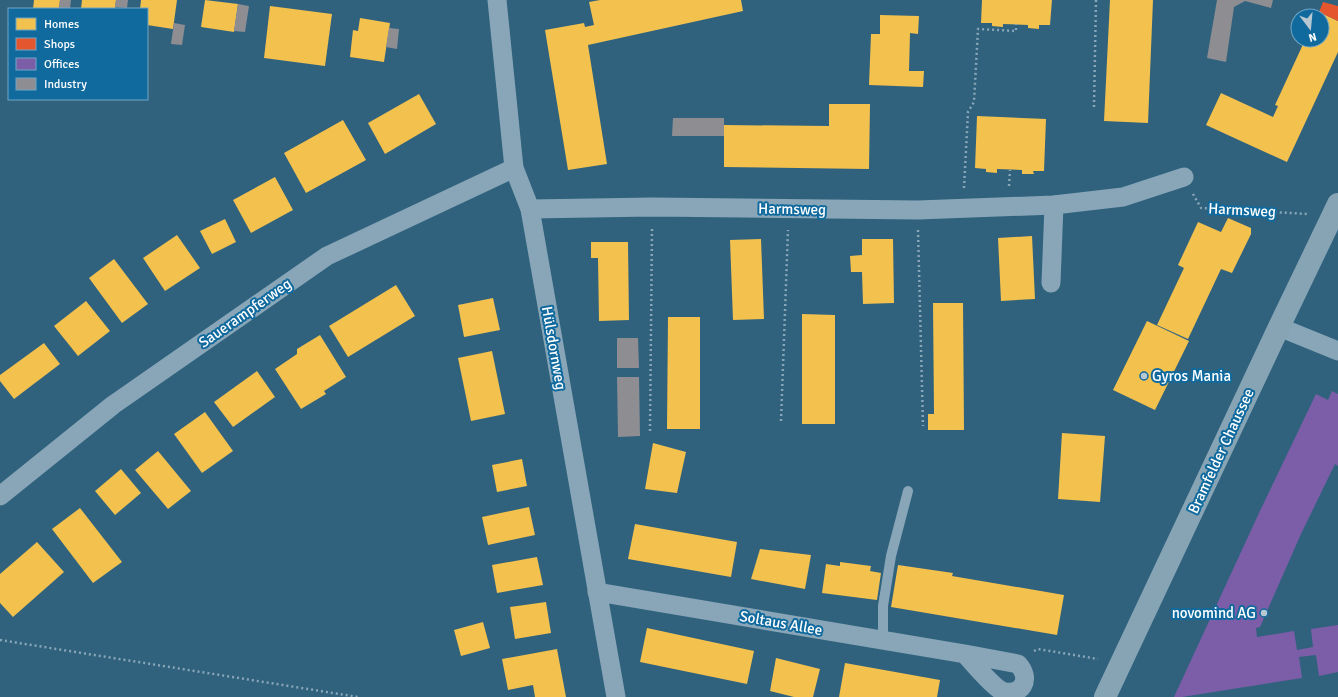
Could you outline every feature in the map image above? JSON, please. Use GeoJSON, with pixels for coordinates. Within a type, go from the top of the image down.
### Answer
{"type":"FeatureCollection","features":[{"type":"Feature","properties":{"kind":"main road","name":"Bramfelder Chaussee"},"geometry":{"type":"LineString","coordinates":[[1105,697],[1122,665],[1335,210]]}},
{"type":"Feature","properties":{"kind":"street","name":"Hülsdornweg"},"geometry":{"type":"LineString","coordinates":[[497,0],[514,168],[530,209],[616,697]]}},
{"type":"Feature","properties":{"kind":"street","name":"Sauerampferweg"},"geometry":{"type":"LineString","coordinates":[[0,496],[113,405],[327,256],[514,168]]}},
{"type":"Feature","properties":{"kind":"street","name":"Harmsweg"},"geometry":{"type":"LineString","coordinates":[[530,209],[653,207],[918,210],[1054,205],[1124,197],[1184,177]]}},
{"type":"Feature","properties":{"kind":"street"},"geometry":{"type":"LineString","coordinates":[[1051,283],[1054,205]]}},
{"type":"Feature","properties":{"kind":"street"},"geometry":{"type":"LineString","coordinates":[[1279,327],[1338,351]]}},
{"type":"Feature","properties":{"kind":"street","name":"Soltaus Allee"},"geometry":{"type":"LineString","coordinates":[[597,592],[1018,664]]}},
{"type":"Feature","properties":{"kind":"street"},"geometry":{"type":"LineString","coordinates":[[964,654],[1000,690],[1008,693],[1016,692],[1022,688],[1025,683],[1023,669],[1018,664]]}},
{"type":"Feature","properties":{"kind":"lane"},"geometry":{"type":"LineString","coordinates":[[883,640],[883,606],[891,556],[908,491]]}},
{"type":"Feature","properties":{"kind":"path"},"geometry":{"type":"LineString","coordinates":[[1094,107],[1096,0]]}},
{"type":"Feature","properties":{"kind":"path"},"geometry":{"type":"LineString","coordinates":[[964,209],[968,112],[974,102],[978,29],[1016,31],[1016,24]]}},
{"type":"Feature","properties":{"kind":"path","name":"Harmsweg"},"geometry":{"type":"LineString","coordinates":[[1184,177],[1201,208],[1335,210]]}},
{"type":"Feature","properties":{"kind":"path"},"geometry":{"type":"LineString","coordinates":[[650,431],[653,207]]}},
{"type":"Feature","properties":{"kind":"path"},"geometry":{"type":"LineString","coordinates":[[781,421],[789,209]]}},
{"type":"Feature","properties":{"kind":"path"},"geometry":{"type":"LineString","coordinates":[[918,210],[923,426]]}},
{"type":"Feature","properties":{"kind":"path"},"geometry":{"type":"LineString","coordinates":[[0,640],[358,697]]}},
{"type":"Feature","properties":{"kind":"path"},"geometry":{"type":"LineString","coordinates":[[1018,664],[1038,649],[1122,665]]}},
{"type":"Feature","properties":{"kind":"building: Homes"},"geometry":{"type":"Polygon","coordinates":[[[34,0],[60,0],[59,8],[33,8],[34,0]]]}},
{"type":"Feature","properties":{"kind":"building: Homes"},"geometry":{"type":"Polygon","coordinates":[[[82,0],[116,0],[115,8],[81,8],[82,0]]]}},
{"type":"Feature","properties":{"kind":"building: Homes"},"geometry":{"type":"Polygon","coordinates":[[[141,0],[177,0],[173,29],[148,25],[148,8],[140,8],[141,0]]]}},
{"type":"Feature","properties":{"kind":"building: Homes"},"geometry":{"type":"Polygon","coordinates":[[[205,0],[238,4],[234,32],[201,27],[205,0]]]}},
{"type":"Feature","properties":{"kind":"building: Homes"},"geometry":{"type":"Polygon","coordinates":[[[600,0],[741,0],[743,11],[588,45],[607,164],[568,170],[545,30],[584,23],[585,27],[594,25],[589,2],[600,0]]]}},
{"type":"Feature","properties":{"kind":"building: Homes"},"geometry":{"type":"Polygon","coordinates":[[[982,0],[1052,0],[1050,25],[1039,25],[1039,29],[1028,28],[1028,25],[1003,24],[1003,27],[992,26],[992,23],[981,23],[982,0]]]}},
{"type":"Feature","properties":{"kind":"building: Homes"},"geometry":{"type":"Polygon","coordinates":[[[1110,0],[1153,0],[1148,123],[1104,121],[1110,0]]]}},
{"type":"Feature","properties":{"kind":"building: Homes"},"geometry":{"type":"Polygon","coordinates":[[[270,6],[332,14],[325,66],[264,58],[270,6]]]}},
{"type":"Feature","properties":{"kind":"building: Homes"},"geometry":{"type":"Polygon","coordinates":[[[880,15],[919,16],[918,34],[910,33],[909,71],[924,71],[923,87],[869,85],[871,34],[880,34],[880,15]]]}},
{"type":"Feature","properties":{"kind":"building: Homes"},"geometry":{"type":"Polygon","coordinates":[[[1330,17],[1338,21],[1338,52],[1287,162],[1206,125],[1221,93],[1273,117],[1278,106],[1275,105],[1301,48],[1330,48],[1330,17]]]}},
{"type":"Feature","properties":{"kind":"building: Homes"},"geometry":{"type":"Polygon","coordinates":[[[360,18],[390,23],[384,62],[350,57],[353,30],[358,31],[360,18]]]}},
{"type":"Feature","properties":{"kind":"building: Homes"},"geometry":{"type":"Polygon","coordinates":[[[419,94],[436,124],[385,154],[368,123],[419,94]]]}},
{"type":"Feature","properties":{"kind":"building: Homes"},"geometry":{"type":"Polygon","coordinates":[[[829,104],[870,104],[869,169],[724,167],[724,125],[829,126],[829,104]]]}},
{"type":"Feature","properties":{"kind":"building: Homes"},"geometry":{"type":"Polygon","coordinates":[[[977,116],[1046,119],[1044,171],[1033,171],[1034,174],[1022,174],[1022,170],[997,169],[997,173],[986,172],[986,169],[975,168],[977,116]]]}},
{"type":"Feature","properties":{"kind":"building: Homes"},"geometry":{"type":"Polygon","coordinates":[[[343,120],[366,160],[306,193],[284,153],[343,120]]]}},
{"type":"Feature","properties":{"kind":"building: Homes"},"geometry":{"type":"Polygon","coordinates":[[[275,177],[293,210],[251,233],[233,200],[275,177]]]}},
{"type":"Feature","properties":{"kind":"building: Homes"},"geometry":{"type":"Polygon","coordinates":[[[1228,218],[1251,228],[1251,234],[1232,273],[1221,269],[1188,339],[1157,325],[1184,268],[1178,265],[1198,222],[1221,232],[1228,218]]]}},
{"type":"Feature","properties":{"kind":"building: Homes"},"geometry":{"type":"Polygon","coordinates":[[[225,219],[236,242],[212,254],[200,231],[225,219]]]}},
{"type":"Feature","properties":{"kind":"building: Homes"},"geometry":{"type":"Polygon","coordinates":[[[177,235],[200,268],[165,291],[143,258],[177,235]]]}},
{"type":"Feature","properties":{"kind":"building: Homes"},"geometry":{"type":"Polygon","coordinates":[[[1032,236],[1035,299],[1001,301],[998,238],[1032,236]]]}},
{"type":"Feature","properties":{"kind":"building: Homes"},"geometry":{"type":"Polygon","coordinates":[[[761,239],[764,319],[733,320],[730,240],[761,239]]]}},
{"type":"Feature","properties":{"kind":"building: Homes"},"geometry":{"type":"Polygon","coordinates":[[[862,239],[893,239],[894,303],[863,304],[862,272],[851,272],[850,256],[862,255],[862,239]]]}},
{"type":"Feature","properties":{"kind":"building: Homes"},"geometry":{"type":"Polygon","coordinates":[[[591,242],[628,242],[629,320],[599,321],[598,258],[591,258],[591,242]]]}},
{"type":"Feature","properties":{"kind":"building: Homes"},"geometry":{"type":"Polygon","coordinates":[[[114,259],[148,304],[122,323],[89,278],[114,259]]]}},
{"type":"Feature","properties":{"kind":"building: Homes"},"geometry":{"type":"Polygon","coordinates":[[[396,285],[415,316],[348,357],[329,326],[396,285]]]}},
{"type":"Feature","properties":{"kind":"building: Homes"},"geometry":{"type":"Polygon","coordinates":[[[493,298],[500,330],[464,337],[458,305],[493,298]]]}},
{"type":"Feature","properties":{"kind":"building: Homes"},"geometry":{"type":"Polygon","coordinates":[[[86,301],[110,331],[78,356],[54,326],[86,301]]]}},
{"type":"Feature","properties":{"kind":"building: Homes"},"geometry":{"type":"Polygon","coordinates":[[[933,303],[963,303],[964,430],[928,430],[928,414],[934,414],[933,303]]]}},
{"type":"Feature","properties":{"kind":"building: Homes"},"geometry":{"type":"Polygon","coordinates":[[[802,314],[835,315],[835,424],[802,424],[802,314]]]}},
{"type":"Feature","properties":{"kind":"building: Homes"},"geometry":{"type":"Polygon","coordinates":[[[668,317],[700,317],[700,429],[667,429],[668,317]]]}},
{"type":"Feature","properties":{"kind":"building: Homes"},"geometry":{"type":"Polygon","coordinates":[[[1147,321],[1189,341],[1155,410],[1113,390],[1147,321]]]}},
{"type":"Feature","properties":{"kind":"building: Homes"},"geometry":{"type":"Polygon","coordinates":[[[320,335],[346,377],[324,391],[326,394],[301,409],[275,369],[297,354],[297,349],[320,335]]]}},
{"type":"Feature","properties":{"kind":"building: Homes"},"geometry":{"type":"Polygon","coordinates":[[[44,343],[60,364],[14,399],[0,381],[0,375],[44,343]]]}},
{"type":"Feature","properties":{"kind":"building: Homes"},"geometry":{"type":"Polygon","coordinates":[[[492,351],[505,414],[471,421],[458,358],[492,351]]]}},
{"type":"Feature","properties":{"kind":"building: Homes"},"geometry":{"type":"Polygon","coordinates":[[[257,371],[275,397],[233,427],[214,402],[257,371]]]}},
{"type":"Feature","properties":{"kind":"building: Homes"},"geometry":{"type":"Polygon","coordinates":[[[205,412],[233,451],[202,473],[174,434],[205,412]]]}},
{"type":"Feature","properties":{"kind":"building: Homes"},"geometry":{"type":"Polygon","coordinates":[[[1062,433],[1105,436],[1100,502],[1058,499],[1062,433]]]}},
{"type":"Feature","properties":{"kind":"building: Homes"},"geometry":{"type":"Polygon","coordinates":[[[653,443],[686,452],[677,493],[645,489],[653,443]]]}},
{"type":"Feature","properties":{"kind":"building: Homes"},"geometry":{"type":"Polygon","coordinates":[[[158,451],[191,491],[168,509],[135,470],[158,451]]]}},
{"type":"Feature","properties":{"kind":"building: Homes"},"geometry":{"type":"Polygon","coordinates":[[[522,459],[527,486],[497,492],[492,465],[522,459]]]}},
{"type":"Feature","properties":{"kind":"building: Homes"},"geometry":{"type":"Polygon","coordinates":[[[121,469],[141,493],[115,515],[95,491],[121,469]]]}},
{"type":"Feature","properties":{"kind":"building: Homes"},"geometry":{"type":"Polygon","coordinates":[[[529,507],[535,535],[488,545],[482,517],[529,507]]]}},
{"type":"Feature","properties":{"kind":"building: Homes"},"geometry":{"type":"Polygon","coordinates":[[[80,508],[122,562],[93,583],[52,529],[80,508]]]}},
{"type":"Feature","properties":{"kind":"building: Homes"},"geometry":{"type":"Polygon","coordinates":[[[635,524],[737,542],[731,577],[628,559],[635,524]]]}},
{"type":"Feature","properties":{"kind":"building: Homes"},"geometry":{"type":"Polygon","coordinates":[[[37,542],[64,572],[13,617],[0,603],[0,574],[37,542]]]}},
{"type":"Feature","properties":{"kind":"building: Homes"},"geometry":{"type":"Polygon","coordinates":[[[760,549],[811,555],[805,589],[751,579],[760,549]]]}},
{"type":"Feature","properties":{"kind":"building: Homes"},"geometry":{"type":"Polygon","coordinates":[[[537,557],[543,585],[497,593],[492,565],[537,557]]]}},
{"type":"Feature","properties":{"kind":"building: Homes"},"geometry":{"type":"Polygon","coordinates":[[[840,562],[871,566],[870,571],[881,573],[877,600],[822,593],[826,564],[840,566],[840,562]]]}},
{"type":"Feature","properties":{"kind":"building: Homes"},"geometry":{"type":"Polygon","coordinates":[[[898,565],[953,573],[952,576],[1064,595],[1057,635],[891,607],[898,565]]]}},
{"type":"Feature","properties":{"kind":"building: Homes"},"geometry":{"type":"Polygon","coordinates":[[[546,602],[551,633],[515,639],[510,607],[546,602]]]}},
{"type":"Feature","properties":{"kind":"building: Homes"},"geometry":{"type":"Polygon","coordinates":[[[483,622],[490,648],[461,656],[454,630],[483,622]]]}},
{"type":"Feature","properties":{"kind":"building: Homes"},"geometry":{"type":"Polygon","coordinates":[[[647,628],[754,651],[747,684],[640,662],[647,628]]]}},
{"type":"Feature","properties":{"kind":"building: Homes"},"geometry":{"type":"Polygon","coordinates":[[[557,649],[566,697],[535,697],[533,685],[508,690],[502,659],[557,649]]]}},
{"type":"Feature","properties":{"kind":"building: Homes"},"geometry":{"type":"Polygon","coordinates":[[[776,658],[820,669],[813,697],[794,697],[770,691],[776,658]]]}},
{"type":"Feature","properties":{"kind":"building: Homes"},"geometry":{"type":"Polygon","coordinates":[[[845,663],[940,680],[937,697],[839,697],[845,663]]]}},
{"type":"Feature","properties":{"kind":"building: Shops"},"geometry":{"type":"Polygon","coordinates":[[[1323,2],[1338,6],[1338,21],[1330,17],[1330,8],[1321,8],[1323,2]]]}},
{"type":"Feature","properties":{"kind":"building: Offices"},"geometry":{"type":"Polygon","coordinates":[[[1332,391],[1338,394],[1338,466],[1335,464],[1301,534],[1260,627],[1256,628],[1257,637],[1294,631],[1297,650],[1313,647],[1311,629],[1338,625],[1338,672],[1319,676],[1316,655],[1299,657],[1302,678],[1174,697],[1316,394],[1328,400],[1332,391]]]}},
{"type":"Feature","properties":{"kind":"building: Industry"},"geometry":{"type":"Polygon","coordinates":[[[60,0],[71,0],[70,8],[59,8],[60,0]]]}},
{"type":"Feature","properties":{"kind":"building: Industry"},"geometry":{"type":"Polygon","coordinates":[[[116,0],[128,0],[127,8],[115,7],[116,0]]]}},
{"type":"Feature","properties":{"kind":"building: Industry"},"geometry":{"type":"Polygon","coordinates":[[[1217,0],[1273,0],[1271,8],[1245,1],[1234,7],[1226,62],[1207,58],[1217,0]]]}},
{"type":"Feature","properties":{"kind":"building: Industry"},"geometry":{"type":"Polygon","coordinates":[[[238,4],[249,6],[245,32],[234,31],[238,4]]]}},
{"type":"Feature","properties":{"kind":"building: Industry"},"geometry":{"type":"Polygon","coordinates":[[[174,23],[185,25],[182,45],[171,44],[174,23]]]}},
{"type":"Feature","properties":{"kind":"building: Industry"},"geometry":{"type":"Polygon","coordinates":[[[389,28],[399,29],[397,49],[386,47],[389,28]]]}},
{"type":"Feature","properties":{"kind":"building: Industry"},"geometry":{"type":"Polygon","coordinates":[[[673,118],[724,118],[724,136],[672,136],[673,118]]]}},
{"type":"Feature","properties":{"kind":"building: Industry"},"geometry":{"type":"Polygon","coordinates":[[[617,338],[638,338],[639,368],[617,368],[617,338]]]}},
{"type":"Feature","properties":{"kind":"building: Industry"},"geometry":{"type":"Polygon","coordinates":[[[617,377],[639,377],[640,436],[618,437],[617,377]]]}},
{"type":"Feature","properties":{"kind":"place","name":"Gyros Mania"},"geometry":{"type":"Point","coordinates":[1144,376]}},
{"type":"Feature","properties":{"kind":"place","name":"novomind AG"},"geometry":{"type":"Point","coordinates":[1264,613]}}]}
